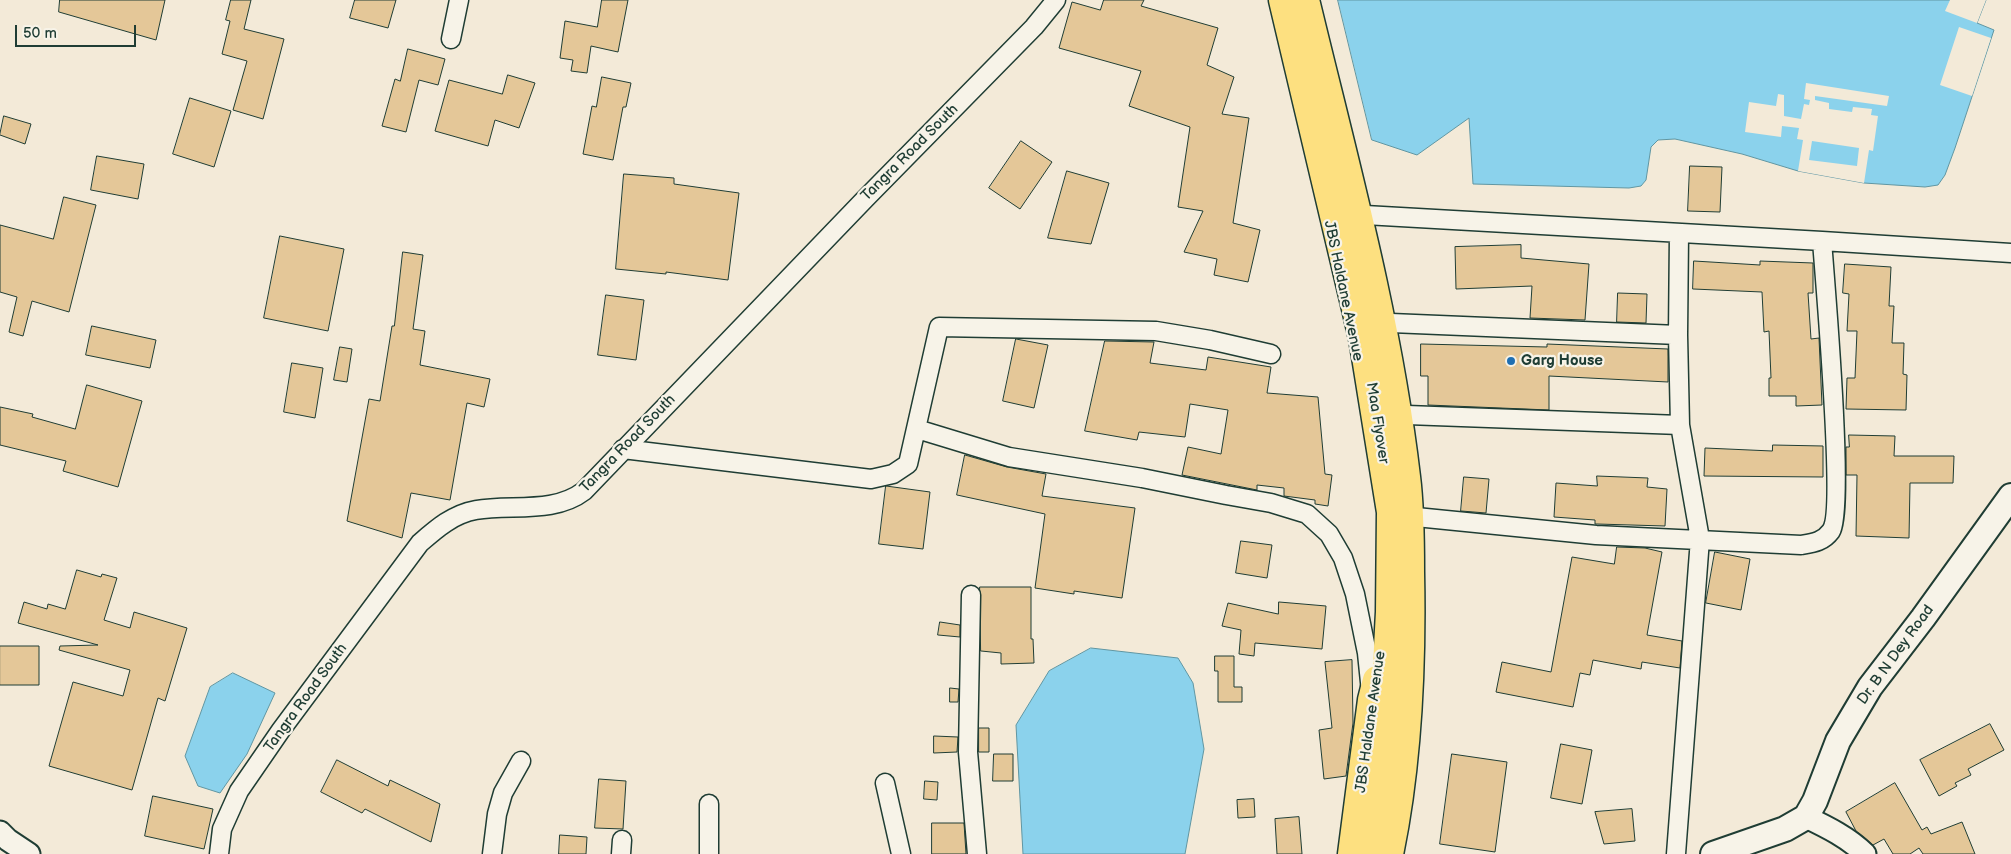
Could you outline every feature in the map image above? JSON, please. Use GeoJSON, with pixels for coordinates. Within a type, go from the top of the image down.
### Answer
{"type":"FeatureCollection","features":[{"type":"Feature","properties":{"kind":"main road","name":"JBS Haldane Avenue"},"geometry":{"type":"LineString","coordinates":[[1278,0],[1328,215],[1371,425],[1378,482],[1383,567],[1381,662],[1372,700],[1352,854]]}},
{"type":"Feature","properties":{"kind":"main road","name":"Maa Flyover"},"geometry":{"type":"LineString","coordinates":[[1283,0],[1363,338],[1391,512],[1390,612],[1383,737],[1379,781],[1366,854]]}},
{"type":"Feature","properties":{"kind":"main road","name":"Maa Flyover"},"geometry":{"type":"LineString","coordinates":[[1305,0],[1374,285],[1392,378],[1407,479],[1411,615],[1409,680],[1405,746],[1398,808],[1389,854]]}},
{"type":"Feature","properties":{"kind":"main road"},"geometry":{"type":"LineString","coordinates":[[1313,0],[1391,323],[1407,415],[1416,501],[1421,576],[1420,637],[1415,762],[1402,854]]}},
{"type":"Feature","properties":{"kind":"main road","name":"Dr. B N Dey Road"},"geometry":{"type":"LineString","coordinates":[[1806,817],[1815,801],[1838,741],[1870,687],[2011,496]]}},
{"type":"Feature","properties":{"kind":"main road"},"geometry":{"type":"LineString","coordinates":[[1713,854],[1785,830],[1806,817]]}},
{"type":"Feature","properties":{"kind":"street"},"geometry":{"type":"LineString","coordinates":[[451,39],[460,0]]}},
{"type":"Feature","properties":{"kind":"street","name":"Tangra Road South"},"geometry":{"type":"LineString","coordinates":[[220,854],[222,829],[239,791],[281,730],[420,543],[442,524],[459,515],[475,510],[559,504],[574,499],[584,491],[1034,27],[1056,0]]}},
{"type":"Feature","properties":{"kind":"street"},"geometry":{"type":"LineString","coordinates":[[1365,215],[2011,253]]}},
{"type":"Feature","properties":{"kind":"street"},"geometry":{"type":"LineString","coordinates":[[1676,854],[1700,539],[1680,425],[1678,334],[1679,233]]}},
{"type":"Feature","properties":{"kind":"street"},"geometry":{"type":"LineString","coordinates":[[1416,517],[1596,535],[1801,545],[1819,542],[1832,530],[1836,513],[1835,435],[1822,241]]}},
{"type":"Feature","properties":{"kind":"street"},"geometry":{"type":"LineString","coordinates":[[1391,323],[1678,334]]}},
{"type":"Feature","properties":{"kind":"street"},"geometry":{"type":"LineString","coordinates":[[623,449],[871,479],[893,474],[908,464],[939,327],[1156,331],[1210,340],[1270,354]]}},
{"type":"Feature","properties":{"kind":"street"},"geometry":{"type":"LineString","coordinates":[[1407,415],[1680,425]]}},
{"type":"Feature","properties":{"kind":"street"},"geometry":{"type":"LineString","coordinates":[[917,428],[1009,457],[1142,478],[1271,502],[1306,514],[1328,534],[1344,558],[1355,594],[1367,653],[1372,700]]}},
{"type":"Feature","properties":{"kind":"street"},"geometry":{"type":"LineString","coordinates":[[971,595],[968,752],[977,854]]}},
{"type":"Feature","properties":{"kind":"street"},"geometry":{"type":"LineString","coordinates":[[492,854],[497,814],[503,793],[521,761]]}},
{"type":"Feature","properties":{"kind":"street"},"geometry":{"type":"LineString","coordinates":[[885,783],[901,854]]}},
{"type":"Feature","properties":{"kind":"street"},"geometry":{"type":"LineString","coordinates":[[710,804],[710,854]]}},
{"type":"Feature","properties":{"kind":"street"},"geometry":{"type":"LineString","coordinates":[[1806,817],[1828,827],[1858,846],[1865,854]]}},
{"type":"Feature","properties":{"kind":"street"},"geometry":{"type":"LineString","coordinates":[[0,832],[8,840],[29,854]]}},
{"type":"Feature","properties":{"kind":"water"},"geometry":{"type":"Polygon","coordinates":[[[1338,0],[1986,0],[1977,23],[1994,30],[1955,148],[1945,175],[1938,185],[1925,187],[1864,183],[1798,171],[1742,154],[1675,139],[1658,140],[1651,147],[1646,180],[1641,186],[1629,188],[1473,184],[1469,118],[1417,155],[1372,140],[1338,0]]]}},
{"type":"Feature","properties":{"kind":"water"},"geometry":{"type":"Polygon","coordinates":[[[1091,648],[1178,658],[1193,683],[1204,749],[1185,854],[1023,854],[1016,725],[1049,671],[1091,648]]]}},
{"type":"Feature","properties":{"kind":"water"},"geometry":{"type":"Polygon","coordinates":[[[233,673],[275,693],[247,754],[220,793],[198,786],[185,756],[210,687],[233,673]]]}},
{"type":"Feature","properties":{"kind":"pier"},"geometry":{"type":"Polygon","coordinates":[[[1950,0],[1986,0],[1977,23],[1945,11],[1950,0]]]}},
{"type":"Feature","properties":{"kind":"pier"},"geometry":{"type":"Polygon","coordinates":[[[1959,27],[1991,38],[1972,96],[1940,85],[1959,27]]]}},
{"type":"Feature","properties":{"kind":"pier"},"geometry":{"type":"Polygon","coordinates":[[[1806,83],[1889,96],[1887,106],[1815,96],[1815,100],[1829,103],[1829,109],[1852,112],[1853,107],[1872,109],[1871,115],[1878,116],[1873,151],[1869,150],[1864,183],[1798,171],[1803,140],[1797,139],[1799,128],[1782,126],[1781,137],[1745,132],[1749,102],[1776,106],[1778,94],[1784,95],[1784,116],[1801,119],[1804,104],[1809,105],[1810,100],[1804,99],[1806,83]],[[1812,141],[1809,160],[1857,166],[1859,148],[1812,141]]]}},
{"type":"Feature","properties":{"kind":"building"},"geometry":{"type":"Polygon","coordinates":[[[60,0],[165,0],[156,40],[59,12],[60,0]]]}},
{"type":"Feature","properties":{"kind":"building"},"geometry":{"type":"Polygon","coordinates":[[[231,0],[251,0],[244,29],[284,39],[263,119],[233,110],[247,61],[222,54],[230,21],[226,20],[231,0]]]}},
{"type":"Feature","properties":{"kind":"building"},"geometry":{"type":"Polygon","coordinates":[[[355,0],[396,0],[388,28],[350,18],[355,0]]]}},
{"type":"Feature","properties":{"kind":"building"},"geometry":{"type":"Polygon","coordinates":[[[602,0],[628,0],[618,52],[591,46],[587,73],[571,71],[573,60],[560,58],[565,21],[597,27],[602,0]]]}},
{"type":"Feature","properties":{"kind":"building"},"geometry":{"type":"Polygon","coordinates":[[[1104,0],[1144,0],[1141,6],[1218,28],[1207,65],[1234,77],[1222,114],[1249,118],[1233,223],[1260,230],[1248,282],[1214,275],[1217,259],[1184,252],[1203,211],[1178,207],[1190,127],[1129,106],[1141,71],[1059,48],[1072,2],[1100,10],[1104,0]]]}},
{"type":"Feature","properties":{"kind":"building"},"geometry":{"type":"Polygon","coordinates":[[[408,49],[445,59],[438,85],[419,80],[406,132],[382,126],[395,79],[400,81],[408,49]]]}},
{"type":"Feature","properties":{"kind":"building"},"geometry":{"type":"Polygon","coordinates":[[[508,75],[535,83],[519,128],[495,120],[488,146],[435,131],[449,80],[502,94],[508,75]]]}},
{"type":"Feature","properties":{"kind":"building"},"geometry":{"type":"Polygon","coordinates":[[[602,77],[631,83],[626,107],[623,107],[613,160],[583,154],[592,106],[596,107],[602,77]]]}},
{"type":"Feature","properties":{"kind":"building"},"geometry":{"type":"Polygon","coordinates":[[[190,98],[231,111],[214,167],[173,154],[190,98]]]}},
{"type":"Feature","properties":{"kind":"building"},"geometry":{"type":"Polygon","coordinates":[[[4,116],[31,124],[25,144],[0,135],[4,116]]]}},
{"type":"Feature","properties":{"kind":"building"},"geometry":{"type":"Polygon","coordinates":[[[1021,141],[1052,162],[1020,209],[989,188],[1021,141]]]}},
{"type":"Feature","properties":{"kind":"building"},"geometry":{"type":"Polygon","coordinates":[[[97,156],[144,164],[138,199],[91,190],[97,156]]]}},
{"type":"Feature","properties":{"kind":"building"},"geometry":{"type":"Polygon","coordinates":[[[1690,166],[1722,167],[1720,212],[1688,211],[1690,166]]]}},
{"type":"Feature","properties":{"kind":"building"},"geometry":{"type":"Polygon","coordinates":[[[1067,171],[1109,183],[1091,244],[1048,238],[1067,171]]]}},
{"type":"Feature","properties":{"kind":"building"},"geometry":{"type":"Polygon","coordinates":[[[624,174],[674,178],[674,184],[739,193],[728,280],[666,272],[666,274],[616,269],[624,174]]]}},
{"type":"Feature","properties":{"kind":"building"},"geometry":{"type":"Polygon","coordinates":[[[64,197],[96,205],[69,312],[32,301],[23,336],[9,332],[17,297],[0,292],[0,225],[53,239],[64,197]]]}},
{"type":"Feature","properties":{"kind":"building"},"geometry":{"type":"Polygon","coordinates":[[[280,236],[344,249],[328,331],[264,318],[280,236]]]}},
{"type":"Feature","properties":{"kind":"building"},"geometry":{"type":"Polygon","coordinates":[[[1521,245],[1521,258],[1589,264],[1585,320],[1530,318],[1532,286],[1456,289],[1455,247],[1521,245]]]}},
{"type":"Feature","properties":{"kind":"building"},"geometry":{"type":"Polygon","coordinates":[[[403,252],[423,255],[413,329],[425,331],[420,365],[490,379],[484,407],[467,403],[450,500],[411,493],[402,538],[347,521],[369,399],[380,401],[392,326],[394,326],[403,252]]]}},
{"type":"Feature","properties":{"kind":"building"},"geometry":{"type":"Polygon","coordinates":[[[1694,261],[1760,265],[1760,261],[1813,263],[1813,293],[1808,293],[1811,339],[1819,338],[1822,405],[1796,406],[1796,396],[1769,396],[1769,378],[1771,378],[1769,331],[1764,332],[1762,292],[1693,289],[1694,261]]]}},
{"type":"Feature","properties":{"kind":"building"},"geometry":{"type":"Polygon","coordinates":[[[1845,264],[1891,267],[1889,306],[1894,306],[1892,343],[1904,343],[1903,374],[1907,375],[1906,410],[1846,409],[1847,378],[1855,378],[1857,331],[1847,331],[1849,294],[1843,293],[1845,264]]]}},
{"type":"Feature","properties":{"kind":"building"},"geometry":{"type":"Polygon","coordinates":[[[1618,293],[1647,294],[1646,323],[1617,322],[1618,293]]]}},
{"type":"Feature","properties":{"kind":"building"},"geometry":{"type":"Polygon","coordinates":[[[606,295],[644,300],[636,360],[598,355],[606,295]]]}},
{"type":"Feature","properties":{"kind":"building"},"geometry":{"type":"Polygon","coordinates":[[[92,326],[156,340],[150,368],[86,355],[92,326]]]}},
{"type":"Feature","properties":{"kind":"building"},"geometry":{"type":"Polygon","coordinates":[[[1016,339],[1048,345],[1034,408],[1003,401],[1016,339]]]}},
{"type":"Feature","properties":{"kind":"building"},"geometry":{"type":"Polygon","coordinates":[[[1105,341],[1154,342],[1150,363],[1206,370],[1208,357],[1271,367],[1267,393],[1318,397],[1325,474],[1332,475],[1328,506],[1315,504],[1315,500],[1284,496],[1284,488],[1257,485],[1257,490],[1182,475],[1188,447],[1221,454],[1228,410],[1190,404],[1185,437],[1139,432],[1137,440],[1085,431],[1105,341]]]}},
{"type":"Feature","properties":{"kind":"building"},"geometry":{"type":"Polygon","coordinates":[[[1421,344],[1547,347],[1547,344],[1668,349],[1668,382],[1549,376],[1549,410],[1428,405],[1428,376],[1421,376],[1421,344]]]}},
{"type":"Feature","properties":{"kind":"building"},"geometry":{"type":"Polygon","coordinates":[[[340,347],[352,349],[347,382],[334,380],[340,347]]]}},
{"type":"Feature","properties":{"kind":"building"},"geometry":{"type":"Polygon","coordinates":[[[292,363],[323,368],[315,418],[284,412],[292,363]]]}},
{"type":"Feature","properties":{"kind":"building"},"geometry":{"type":"Polygon","coordinates":[[[87,385],[142,401],[118,487],[63,471],[66,461],[0,445],[0,407],[33,414],[32,417],[75,429],[87,385]]]}},
{"type":"Feature","properties":{"kind":"building"},"geometry":{"type":"Polygon","coordinates":[[[1849,435],[1895,436],[1894,456],[1954,456],[1953,483],[1910,483],[1909,538],[1856,536],[1857,475],[1846,475],[1846,447],[1849,447],[1849,435]]]}},
{"type":"Feature","properties":{"kind":"building"},"geometry":{"type":"Polygon","coordinates":[[[1773,445],[1823,446],[1823,477],[1704,476],[1705,448],[1772,451],[1773,445]]]}},
{"type":"Feature","properties":{"kind":"building"},"geometry":{"type":"Polygon","coordinates":[[[965,455],[1007,467],[1046,474],[1042,496],[1135,508],[1122,598],[1074,591],[1074,594],[1035,588],[1045,514],[957,495],[965,455]]]}},
{"type":"Feature","properties":{"kind":"building"},"geometry":{"type":"Polygon","coordinates":[[[1597,476],[1648,478],[1647,487],[1667,489],[1665,526],[1595,524],[1595,520],[1554,517],[1556,483],[1597,486],[1597,476]]]}},
{"type":"Feature","properties":{"kind":"building"},"geometry":{"type":"Polygon","coordinates":[[[1464,477],[1489,479],[1486,513],[1461,511],[1464,477]]]}},
{"type":"Feature","properties":{"kind":"building"},"geometry":{"type":"Polygon","coordinates":[[[886,486],[930,492],[923,549],[879,544],[886,486]]]}},
{"type":"Feature","properties":{"kind":"building"},"geometry":{"type":"Polygon","coordinates":[[[1241,541],[1272,545],[1267,578],[1236,573],[1241,541]]]}},
{"type":"Feature","properties":{"kind":"building"},"geometry":{"type":"Polygon","coordinates":[[[1617,547],[1645,548],[1662,552],[1647,635],[1682,641],[1680,668],[1642,662],[1641,669],[1593,660],[1590,675],[1580,673],[1573,707],[1496,692],[1502,662],[1551,672],[1572,557],[1614,564],[1617,547]]]}},
{"type":"Feature","properties":{"kind":"building"},"geometry":{"type":"Polygon","coordinates":[[[1715,552],[1750,559],[1741,610],[1706,603],[1715,552]]]}},
{"type":"Feature","properties":{"kind":"building"},"geometry":{"type":"Polygon","coordinates":[[[77,570],[101,577],[102,574],[117,578],[104,620],[130,628],[134,612],[187,628],[165,701],[158,698],[132,790],[49,766],[73,682],[123,696],[130,670],[59,650],[60,646],[98,645],[18,623],[24,602],[47,609],[48,604],[65,609],[77,570]]]}},
{"type":"Feature","properties":{"kind":"building"},"geometry":{"type":"Polygon","coordinates":[[[980,587],[1031,587],[1031,639],[1033,639],[1034,663],[1001,664],[1001,653],[981,651],[980,587]]]}},
{"type":"Feature","properties":{"kind":"building"},"geometry":{"type":"Polygon","coordinates":[[[1279,602],[1326,606],[1322,649],[1255,643],[1254,656],[1239,654],[1241,630],[1222,626],[1228,603],[1278,614],[1279,602]]]}},
{"type":"Feature","properties":{"kind":"building"},"geometry":{"type":"Polygon","coordinates":[[[940,622],[960,625],[960,637],[938,635],[940,622]]]}},
{"type":"Feature","properties":{"kind":"building"},"geometry":{"type":"Polygon","coordinates":[[[0,646],[39,646],[39,685],[0,685],[0,646]]]}},
{"type":"Feature","properties":{"kind":"building"},"geometry":{"type":"Polygon","coordinates":[[[1215,656],[1234,656],[1234,687],[1242,687],[1242,702],[1218,702],[1218,671],[1215,671],[1215,656]]]}},
{"type":"Feature","properties":{"kind":"building"},"geometry":{"type":"Polygon","coordinates":[[[1352,660],[1353,723],[1346,776],[1324,779],[1319,730],[1332,728],[1325,662],[1352,660]]]}},
{"type":"Feature","properties":{"kind":"building"},"geometry":{"type":"Polygon","coordinates":[[[950,688],[959,689],[958,702],[950,702],[950,688]]]}},
{"type":"Feature","properties":{"kind":"building"},"geometry":{"type":"Polygon","coordinates":[[[1990,724],[2004,750],[1968,769],[1971,775],[1955,783],[1957,786],[1939,796],[1920,760],[1990,724]]]}},
{"type":"Feature","properties":{"kind":"building"},"geometry":{"type":"Polygon","coordinates":[[[979,728],[989,728],[989,752],[979,752],[979,728]]]}},
{"type":"Feature","properties":{"kind":"building"},"geometry":{"type":"Polygon","coordinates":[[[934,736],[958,737],[957,752],[934,753],[934,736]]]}},
{"type":"Feature","properties":{"kind":"building"},"geometry":{"type":"Polygon","coordinates":[[[1561,744],[1592,750],[1582,804],[1551,798],[1561,744]]]}},
{"type":"Feature","properties":{"kind":"building"},"geometry":{"type":"Polygon","coordinates":[[[994,754],[1013,754],[1013,781],[993,781],[994,754]]]}},
{"type":"Feature","properties":{"kind":"building"},"geometry":{"type":"Polygon","coordinates":[[[1452,754],[1507,762],[1495,852],[1440,844],[1452,754]]]}},
{"type":"Feature","properties":{"kind":"building"},"geometry":{"type":"Polygon","coordinates":[[[337,760],[388,786],[390,780],[440,804],[431,842],[365,809],[362,813],[321,792],[337,760]]]}},
{"type":"Feature","properties":{"kind":"building"},"geometry":{"type":"Polygon","coordinates":[[[599,779],[626,781],[623,829],[595,828],[599,779]]]}},
{"type":"Feature","properties":{"kind":"building"},"geometry":{"type":"Polygon","coordinates":[[[925,781],[938,782],[937,800],[924,799],[925,781]]]}},
{"type":"Feature","properties":{"kind":"building"},"geometry":{"type":"Polygon","coordinates":[[[1895,783],[1922,830],[1927,827],[1931,834],[1962,822],[1975,854],[1923,854],[1919,848],[1910,854],[1893,854],[1884,839],[1873,845],[1856,831],[1846,812],[1895,783]]]}},
{"type":"Feature","properties":{"kind":"building"},"geometry":{"type":"Polygon","coordinates":[[[153,796],[213,809],[204,849],[145,836],[153,796]]]}},
{"type":"Feature","properties":{"kind":"building"},"geometry":{"type":"Polygon","coordinates":[[[1254,799],[1255,817],[1238,818],[1237,800],[1254,799]]]}},
{"type":"Feature","properties":{"kind":"building"},"geometry":{"type":"Polygon","coordinates":[[[1632,809],[1635,841],[1604,844],[1595,812],[1632,809]]]}},
{"type":"Feature","properties":{"kind":"building"},"geometry":{"type":"Polygon","coordinates":[[[1299,817],[1302,854],[1277,854],[1275,819],[1299,817]]]}},
{"type":"Feature","properties":{"kind":"building"},"geometry":{"type":"Polygon","coordinates":[[[932,823],[964,823],[966,854],[932,854],[932,823]]]}},
{"type":"Feature","properties":{"kind":"building"},"geometry":{"type":"Polygon","coordinates":[[[560,835],[587,837],[586,854],[559,854],[560,835]]]}},
{"type":"Feature","properties":{"kind":"place","name":"Garg House"},"geometry":{"type":"Point","coordinates":[1511,361]}}]}
